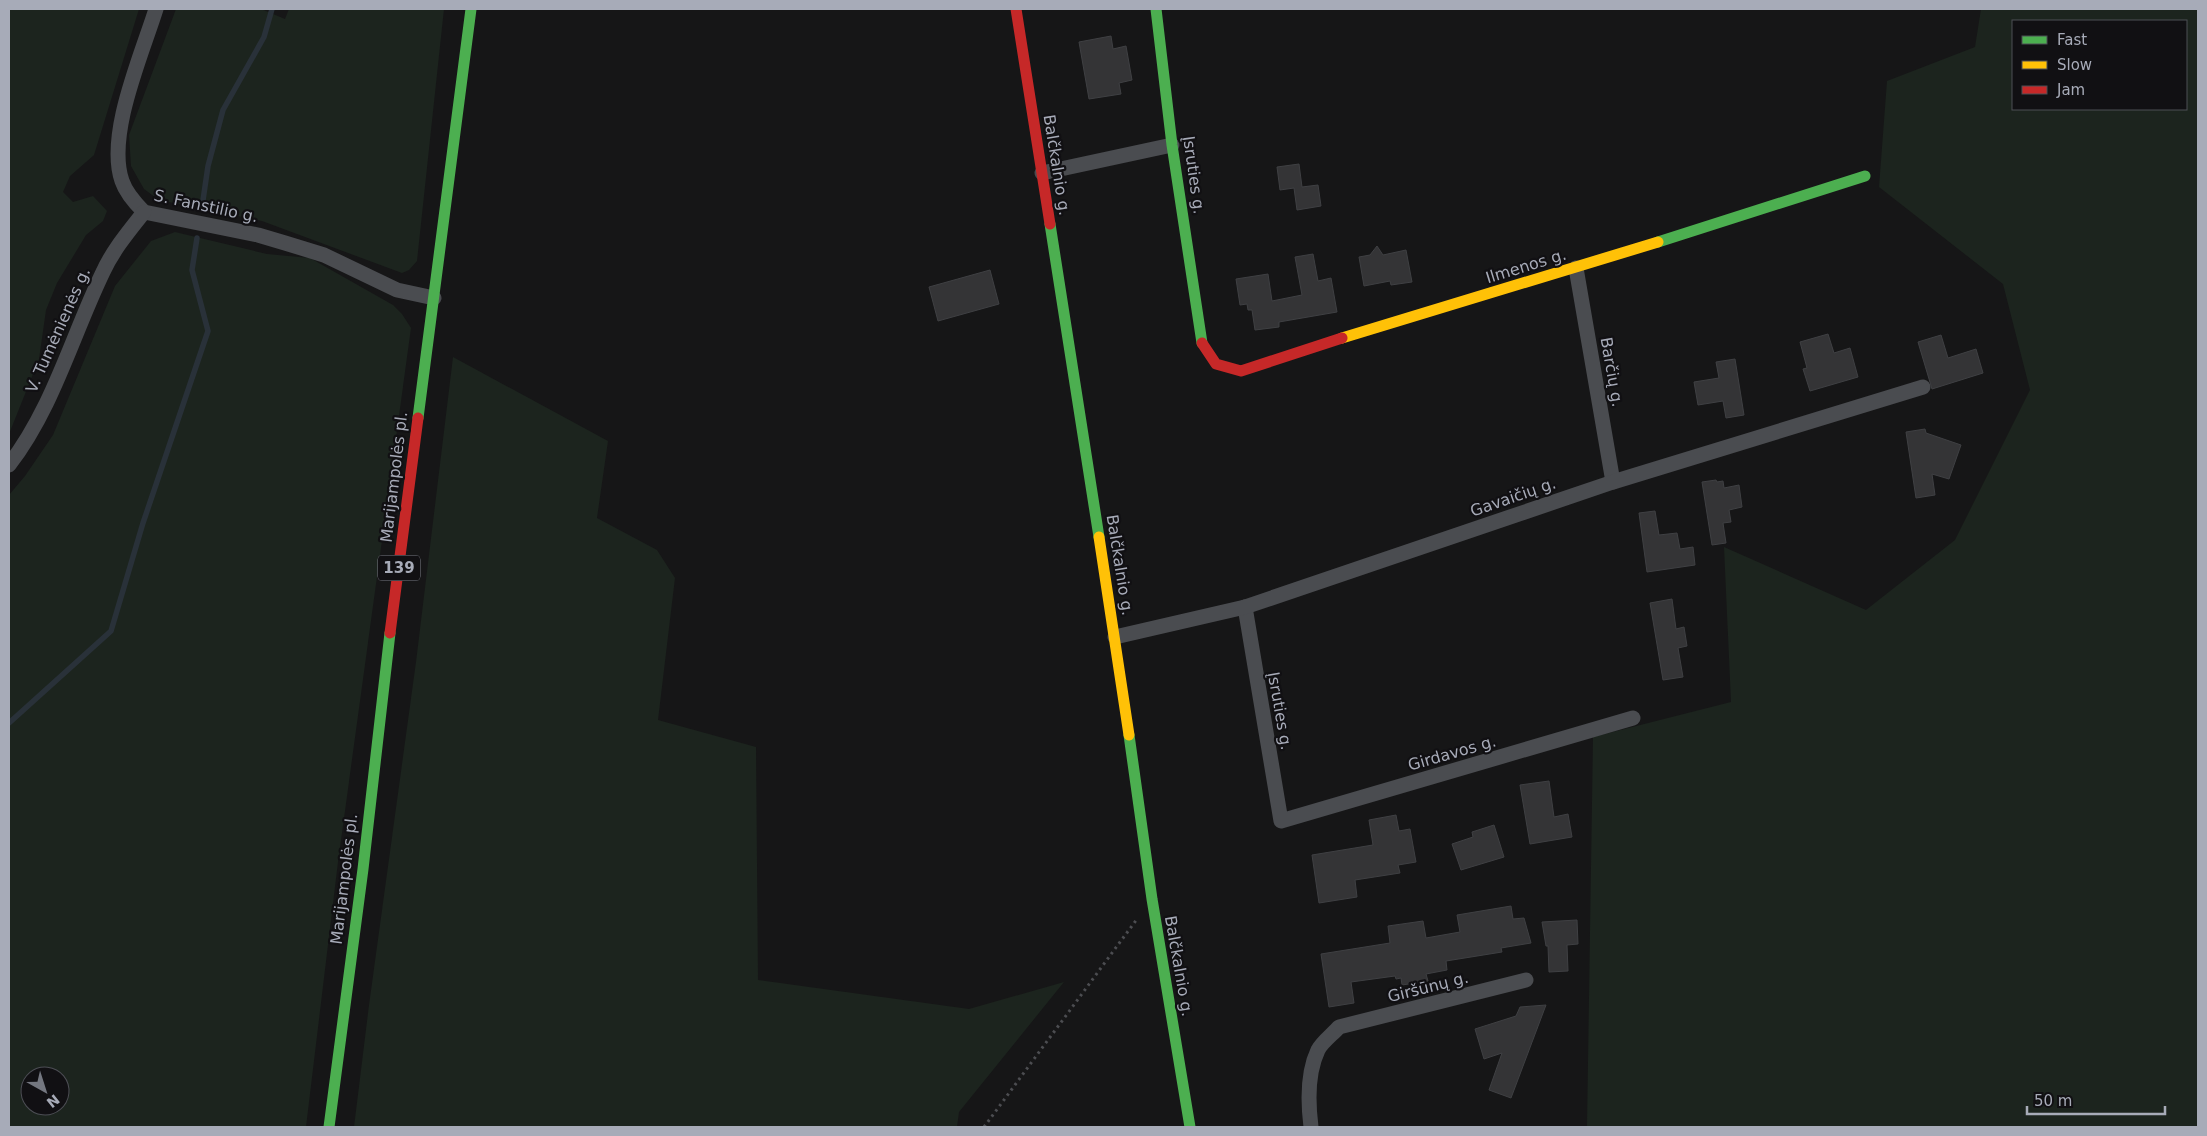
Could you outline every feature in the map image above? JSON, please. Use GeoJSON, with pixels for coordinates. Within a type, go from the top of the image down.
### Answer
{"type":"FeatureCollection","features":[{"type":"Feature","properties":{"kind":"street","name":"S. Fanstilio g."},"geometry":{"type":"LineString","coordinates":[[156,9],[127,98],[118,142],[118,162],[122,181],[131,199],[144,212],[276,240],[324,255],[397,290],[434,298]]}},
{"type":"Feature","properties":{"kind":"street","name":"Marijampolės pl."},"geometry":{"type":"LineString","coordinates":[[329,1127],[471,9]]}},
{"type":"Feature","properties":{"kind":"street","name":"Balčkalnio g."},"geometry":{"type":"LineString","coordinates":[[1016,9],[1114,638],[1152,899],[1190,1127]]}},
{"type":"Feature","properties":{"kind":"street","name":"Įsruties g."},"geometry":{"type":"LineString","coordinates":[[1156,9],[1172,145],[1202,346]]}},
{"type":"Feature","properties":{"kind":"street"},"geometry":{"type":"LineString","coordinates":[[1042,172],[1172,145]]}},
{"type":"Feature","properties":{"kind":"street","name":"Ilmenos g."},"geometry":{"type":"LineString","coordinates":[[1202,346],[1216,364],[1241,371],[1333,340],[1576,268],[1865,176]]}},
{"type":"Feature","properties":{"kind":"street","name":"V. Tumėnienės g."},"geometry":{"type":"LineString","coordinates":[[9,465],[32,430],[51,391],[103,270],[124,237],[144,212]]}},
{"type":"Feature","properties":{"kind":"street","name":"Barčių g."},"geometry":{"type":"LineString","coordinates":[[1576,268],[1613,482]]}},
{"type":"Feature","properties":{"kind":"street","name":"Gavaičių g."},"geometry":{"type":"LineString","coordinates":[[1114,638],[1245,607],[1613,482],[1923,387]]}},
{"type":"Feature","properties":{"kind":"street","name":"Įsruties g."},"geometry":{"type":"LineString","coordinates":[[1245,607],[1281,821]]}},
{"type":"Feature","properties":{"kind":"street","name":"Girdavos g."},"geometry":{"type":"LineString","coordinates":[[1281,821],[1633,718]]}},
{"type":"Feature","properties":{"kind":"street","name":"Giršūnų g."},"geometry":{"type":"LineString","coordinates":[[1311,1127],[1308,1108],[1309,1083],[1318,1050],[1339,1027],[1526,980]]}},
{"type":"Feature","properties":{"kind":"path"},"geometry":{"type":"LineString","coordinates":[[984,1127],[1152,899]]}},
{"type":"Feature","properties":{"kind":"shaded area"},"geometry":{"type":"Polygon","coordinates":[[[9,9],[139,9],[94,155],[70,176],[63,192],[73,202],[93,196],[107,211],[103,221],[86,235],[57,283],[46,310],[39,359],[9,434],[9,9]]]}},
{"type":"Feature","properties":{"kind":"shaded area"},"geometry":{"type":"Polygon","coordinates":[[[176,9],[261,9],[285,19],[289,9],[444,9],[417,261],[409,270],[402,273],[262,221],[159,200],[144,189],[131,166],[129,135],[176,9]]]}},
{"type":"Feature","properties":{"kind":"shaded area"},"geometry":{"type":"Polygon","coordinates":[[[1981,9],[2198,9],[2198,1127],[1587,1127],[1593,737],[1731,702],[1724,547],[1866,610],[1955,540],[2030,390],[2003,284],[1879,187],[1887,81],[1975,47],[1981,9]]]}},
{"type":"Feature","properties":{"kind":"shaded area"},"geometry":{"type":"Polygon","coordinates":[[[175,232],[267,254],[310,258],[393,305],[402,314],[411,328],[338,862],[306,1127],[9,1127],[9,495],[25,476],[53,435],[115,286],[151,241],[175,232]]]}},
{"type":"Feature","properties":{"kind":"shaded area"},"geometry":{"type":"Polygon","coordinates":[[[453,357],[608,441],[597,518],[657,550],[675,578],[658,720],[756,747],[758,980],[969,1009],[1064,982],[959,1112],[957,1127],[354,1127],[416,662],[453,357]]]}},
{"type":"Feature","properties":{"kind":"building"},"geometry":{"type":"Polygon","coordinates":[[[1111,36],[1113,49],[1126,46],[1132,80],[1119,83],[1121,94],[1089,99],[1079,42],[1111,36]]]}},
{"type":"Feature","properties":{"kind":"building"},"geometry":{"type":"Polygon","coordinates":[[[1299,164],[1302,187],[1318,185],[1321,206],[1297,210],[1294,188],[1280,190],[1277,167],[1299,164]]]}},
{"type":"Feature","properties":{"kind":"building"},"geometry":{"type":"Polygon","coordinates":[[[1377,246],[1383,255],[1406,250],[1412,282],[1391,285],[1390,281],[1364,286],[1359,257],[1370,255],[1377,246]]]}},
{"type":"Feature","properties":{"kind":"building"},"geometry":{"type":"Polygon","coordinates":[[[1313,254],[1318,281],[1331,278],[1337,312],[1279,322],[1279,327],[1255,330],[1252,310],[1248,310],[1247,304],[1240,305],[1236,279],[1268,274],[1272,301],[1302,295],[1295,257],[1313,254]]]}},
{"type":"Feature","properties":{"kind":"building"},"geometry":{"type":"Polygon","coordinates":[[[990,270],[999,304],[938,321],[929,287],[990,270]]]}},
{"type":"Feature","properties":{"kind":"building"},"geometry":{"type":"Polygon","coordinates":[[[1828,334],[1834,353],[1850,348],[1858,377],[1810,391],[1803,369],[1807,368],[1800,342],[1828,334]]]}},
{"type":"Feature","properties":{"kind":"building"},"geometry":{"type":"Polygon","coordinates":[[[1941,335],[1948,358],[1976,349],[1983,373],[1932,389],[1918,342],[1941,335]]]}},
{"type":"Feature","properties":{"kind":"building"},"geometry":{"type":"Polygon","coordinates":[[[1735,359],[1744,415],[1726,418],[1723,401],[1698,405],[1694,382],[1719,378],[1716,362],[1735,359]]]}},
{"type":"Feature","properties":{"kind":"building"},"geometry":{"type":"Polygon","coordinates":[[[1925,429],[1926,433],[1961,445],[1949,479],[1932,474],[1935,495],[1916,498],[1906,432],[1925,429]]]}},
{"type":"Feature","properties":{"kind":"building"},"geometry":{"type":"Polygon","coordinates":[[[1716,480],[1717,482],[1723,481],[1724,488],[1739,485],[1742,507],[1729,510],[1731,522],[1723,523],[1726,543],[1712,545],[1702,482],[1716,480]]]}},
{"type":"Feature","properties":{"kind":"building"},"geometry":{"type":"Polygon","coordinates":[[[1655,511],[1659,535],[1677,533],[1680,549],[1693,547],[1695,565],[1647,572],[1639,513],[1655,511]]]}},
{"type":"Feature","properties":{"kind":"building"},"geometry":{"type":"Polygon","coordinates":[[[1672,599],[1676,629],[1684,627],[1687,646],[1678,648],[1683,677],[1663,680],[1650,603],[1672,599]]]}},
{"type":"Feature","properties":{"kind":"building"},"geometry":{"type":"Polygon","coordinates":[[[1549,781],[1554,817],[1568,814],[1572,837],[1530,844],[1520,785],[1549,781]]]}},
{"type":"Feature","properties":{"kind":"building"},"geometry":{"type":"Polygon","coordinates":[[[1396,815],[1399,831],[1410,829],[1416,862],[1398,865],[1400,873],[1355,880],[1357,897],[1319,903],[1312,855],[1373,845],[1369,820],[1396,815]]]}},
{"type":"Feature","properties":{"kind":"building"},"geometry":{"type":"Polygon","coordinates":[[[1494,825],[1504,857],[1461,870],[1452,844],[1473,837],[1472,832],[1494,825]]]}},
{"type":"Feature","properties":{"kind":"building"},"geometry":{"type":"Polygon","coordinates":[[[1511,906],[1513,919],[1524,918],[1531,943],[1501,948],[1502,952],[1446,961],[1447,970],[1426,974],[1428,981],[1402,985],[1401,978],[1396,979],[1395,976],[1351,982],[1354,1003],[1329,1007],[1321,954],[1390,943],[1388,926],[1423,921],[1426,938],[1460,932],[1457,915],[1511,906]]]}},
{"type":"Feature","properties":{"kind":"building"},"geometry":{"type":"Polygon","coordinates":[[[1577,920],[1578,944],[1567,945],[1568,971],[1549,972],[1548,946],[1546,946],[1542,922],[1577,920]]]}},
{"type":"Feature","properties":{"kind":"building"},"geometry":{"type":"Polygon","coordinates":[[[1546,1005],[1511,1098],[1489,1090],[1502,1053],[1484,1059],[1475,1029],[1516,1016],[1520,1007],[1546,1005]]]}},
{"type":"Feature","properties":{"kind":"waterway"},"geometry":{"type":"LineString","coordinates":[[202,207],[208,166],[223,110],[264,37],[272,9]]}},
{"type":"Feature","properties":{"kind":"waterway"},"geometry":{"type":"LineString","coordinates":[[9,723],[111,631],[143,523],[208,331],[192,270],[197,238]]}},
{"type":"Feature","properties":{"kind":"traffic: fast"},"geometry":{"type":"LineString","coordinates":[[418,418],[471,9]]}},
{"type":"Feature","properties":{"kind":"traffic: fast"},"geometry":{"type":"LineString","coordinates":[[1156,9],[1172,145],[1202,343]]}},
{"type":"Feature","properties":{"kind":"traffic: fast"},"geometry":{"type":"LineString","coordinates":[[1658,242],[1865,176]]}},
{"type":"Feature","properties":{"kind":"traffic: fast"},"geometry":{"type":"LineString","coordinates":[[1050,224],[1099,537]]}},
{"type":"Feature","properties":{"kind":"traffic: fast"},"geometry":{"type":"LineString","coordinates":[[329,1127],[363,869],[390,633]]}},
{"type":"Feature","properties":{"kind":"traffic: fast"},"geometry":{"type":"LineString","coordinates":[[1129,735],[1152,899],[1190,1127]]}},
{"type":"Feature","properties":{"kind":"traffic: slow"},"geometry":{"type":"LineString","coordinates":[[1342,338],[1658,242]]}},
{"type":"Feature","properties":{"kind":"traffic: slow"},"geometry":{"type":"LineString","coordinates":[[1099,537],[1129,735]]}},
{"type":"Feature","properties":{"kind":"traffic: jam"},"geometry":{"type":"LineString","coordinates":[[1016,9],[1050,224]]}},
{"type":"Feature","properties":{"kind":"traffic: jam"},"geometry":{"type":"LineString","coordinates":[[1202,343],[1216,364],[1241,371],[1342,338]]}},
{"type":"Feature","properties":{"kind":"traffic: jam"},"geometry":{"type":"LineString","coordinates":[[390,633],[418,418]]}}]}
